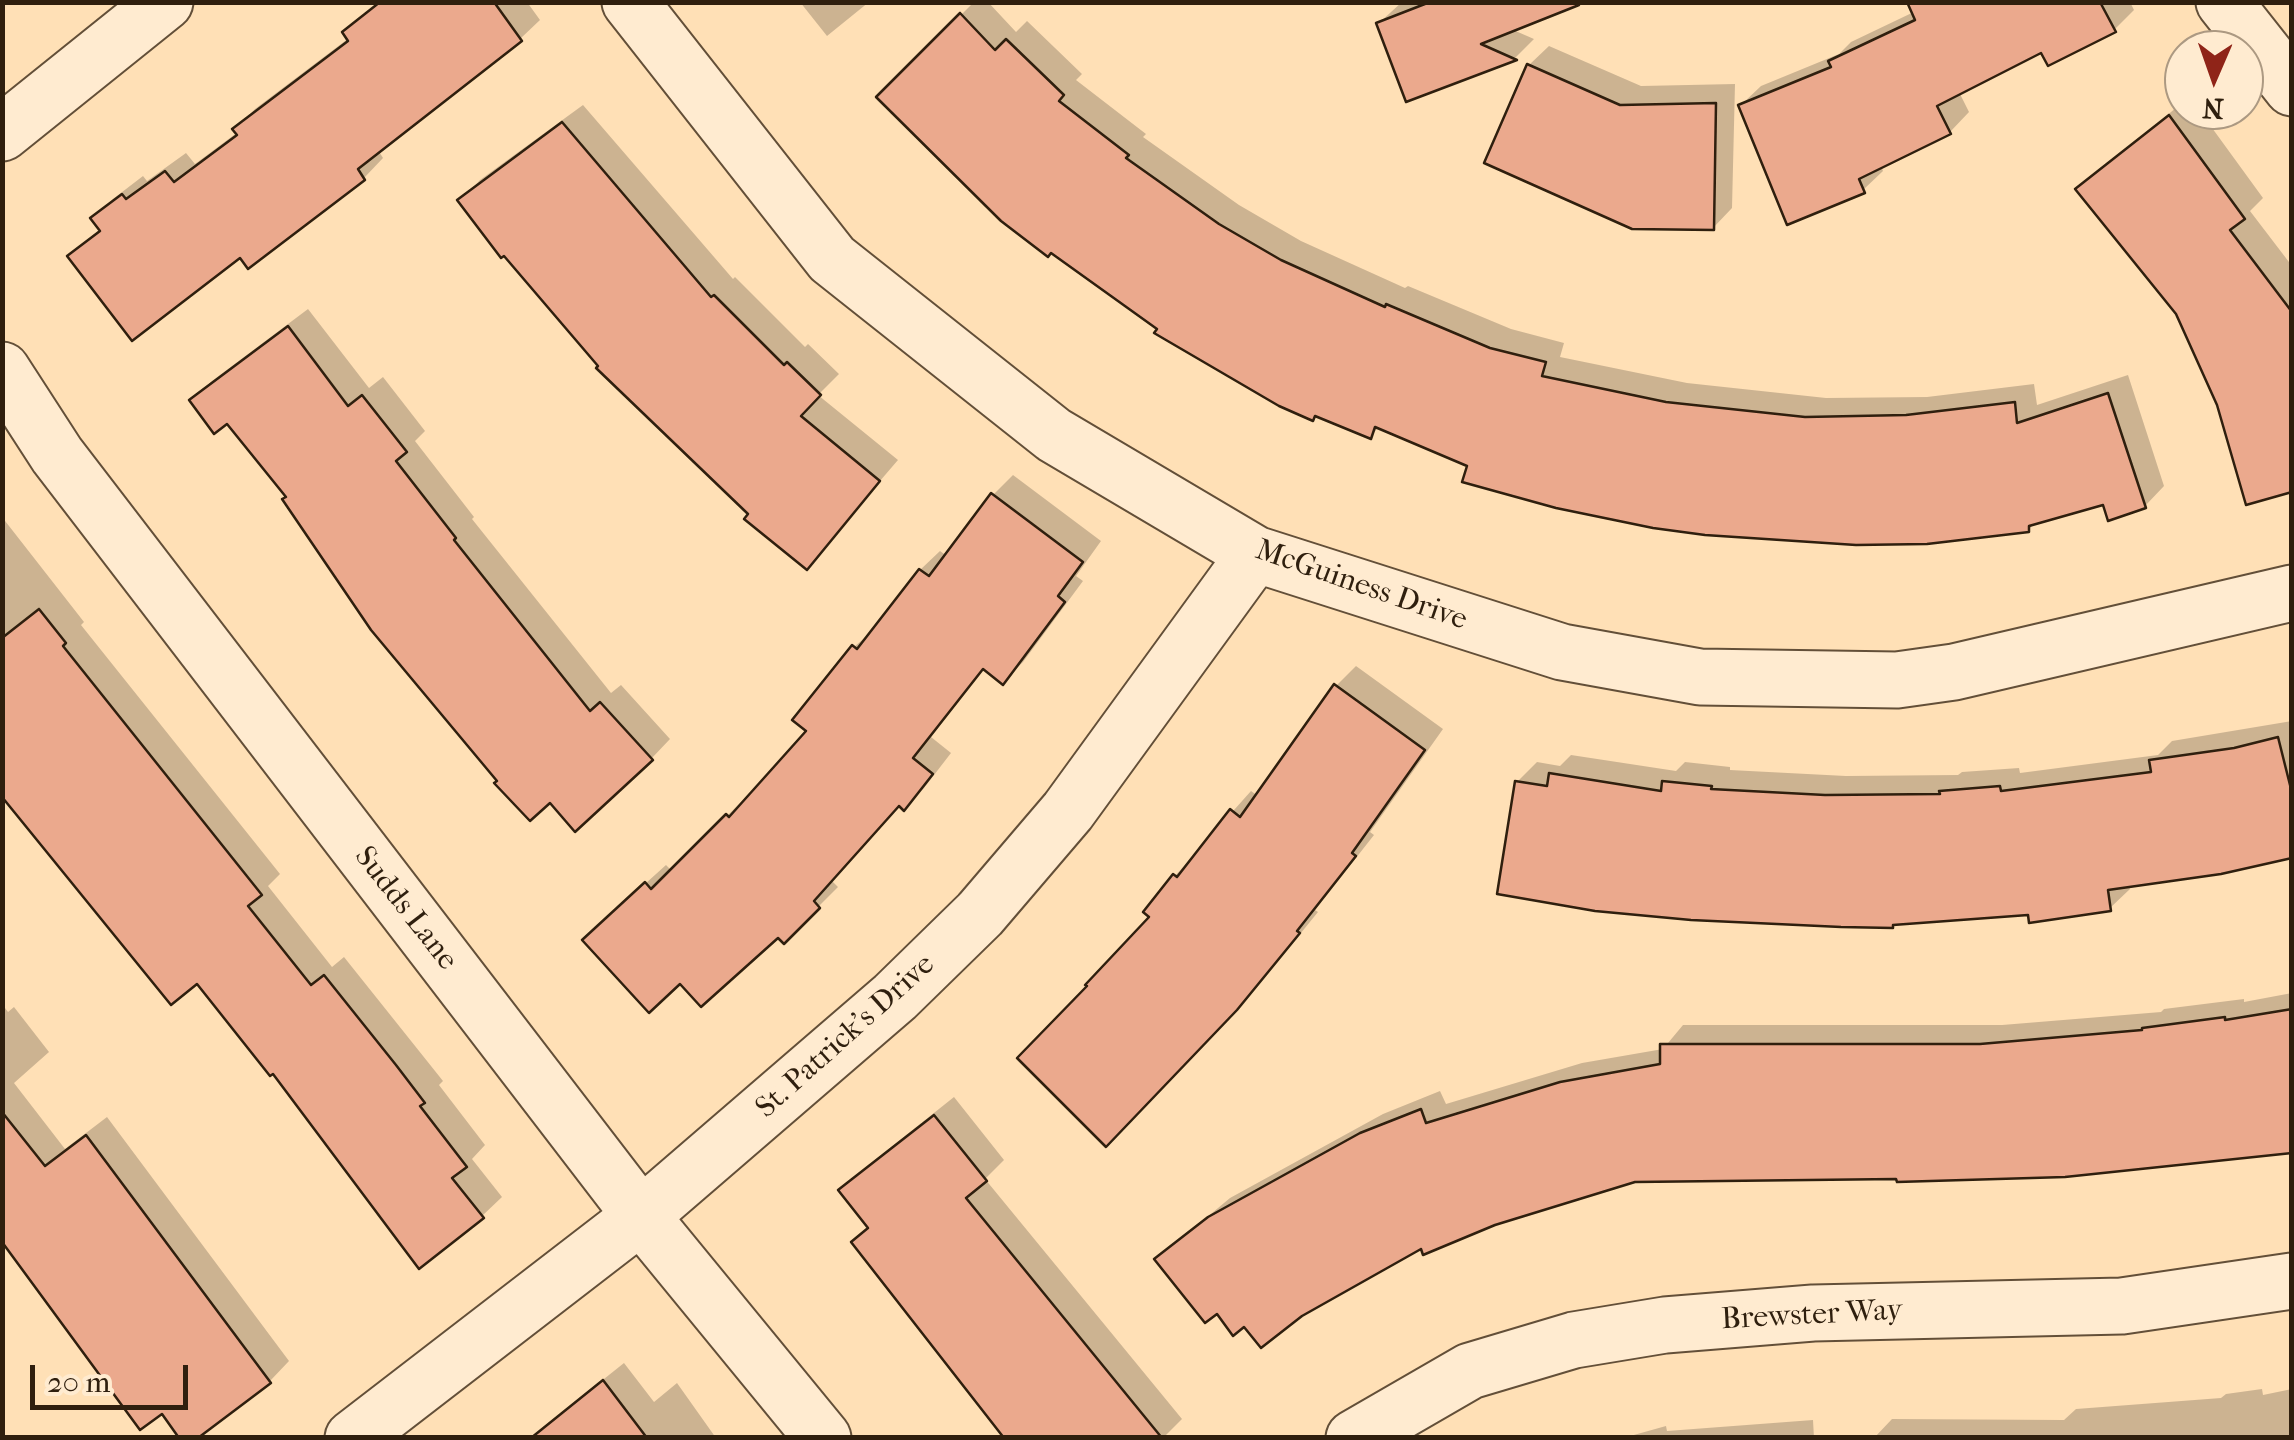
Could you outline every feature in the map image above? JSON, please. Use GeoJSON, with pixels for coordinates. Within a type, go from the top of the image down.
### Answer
{"type":"FeatureCollection","features":[{"type":"Feature","properties":{"kind":"street"},"geometry":{"type":"LineString","coordinates":[[2,134],[166,2]]}},
{"type":"Feature","properties":{"kind":"street","name":"McGuiness Drive"},"geometry":{"type":"LineString","coordinates":[[630,2],[832,259],[1054,435],[1255,554],[1562,652],[1700,677],[1898,680],[2292,593]]}},
{"type":"Feature","properties":{"kind":"street"},"geometry":{"type":"LineString","coordinates":[[2224,2],[2292,88]]}},
{"type":"Feature","properties":{"kind":"street","name":"Sudds Lane"},"geometry":{"type":"LineString","coordinates":[[2,370],[57,455],[640,1216],[823,1438]]}},
{"type":"Feature","properties":{"kind":"street","name":"St. Patrick's Drive"},"geometry":{"type":"LineString","coordinates":[[353,1438],[640,1216],[895,997],[980,914],[1068,811],[1255,554]]}},
{"type":"Feature","properties":{"kind":"street","name":"Brewster Way"},"geometry":{"type":"LineString","coordinates":[[1354,1438],[1470,1371],[1592,1337],[1664,1325],[1813,1313],[2122,1306],[2292,1282]]}},
{"type":"Feature","properties":{"kind":"building"},"geometry":{"type":"Polygon","coordinates":[[[380,2],[494,2],[522,41],[358,169],[365,180],[248,269],[240,258],[132,341],[67,256],[100,231],[90,218],[122,194],[126,199],[165,171],[174,182],[237,135],[232,129],[348,41],[342,32],[380,2]]]}},
{"type":"Feature","properties":{"kind":"building"},"geometry":{"type":"Polygon","coordinates":[[[1430,2],[1579,5],[1481,44],[1517,60],[1406,102],[1376,23],[1430,2]]]}},
{"type":"Feature","properties":{"kind":"building"},"geometry":{"type":"Polygon","coordinates":[[[1907,2],[2100,2],[2116,32],[2048,66],[2041,53],[1937,106],[1951,134],[1859,179],[1865,193],[1787,225],[1738,105],[1831,67],[1828,61],[1915,20],[1907,2]]]}},
{"type":"Feature","properties":{"kind":"building"},"geometry":{"type":"Polygon","coordinates":[[[960,13],[995,50],[1006,39],[1064,95],[1059,101],[1129,155],[1126,158],[1219,224],[1281,260],[1385,307],[1386,304],[1490,348],[1546,362],[1542,376],[1666,402],[1805,417],[1906,415],[2015,402],[2017,423],[2108,393],[2146,508],[2108,521],[2103,505],[2029,526],[2029,532],[1927,544],[1856,545],[1705,535],[1556,508],[1462,482],[1467,466],[1375,427],[1371,439],[1315,416],[1313,421],[1279,406],[1154,333],[1157,329],[1051,253],[1048,257],[1001,221],[876,97],[960,13]]]}},
{"type":"Feature","properties":{"kind":"building"},"geometry":{"type":"Polygon","coordinates":[[[1527,64],[1620,105],[1716,103],[1714,230],[1632,229],[1484,163],[1527,64]]]}},
{"type":"Feature","properties":{"kind":"building"},"geometry":{"type":"Polygon","coordinates":[[[2164,119],[2164,130],[2180,130],[2245,219],[2230,230],[2292,312],[2292,492],[2246,505],[2217,405],[2176,314],[2075,189],[2164,119]]]}},
{"type":"Feature","properties":{"kind":"building"},"geometry":{"type":"Polygon","coordinates":[[[562,122],[711,297],[714,295],[784,365],[787,362],[821,395],[801,416],[880,481],[807,570],[744,519],[748,514],[596,368],[504,256],[501,258],[457,200],[562,122]]]}},
{"type":"Feature","properties":{"kind":"building"},"geometry":{"type":"Polygon","coordinates":[[[288,326],[348,406],[362,395],[407,452],[396,461],[590,711],[600,702],[653,760],[575,832],[550,803],[530,821],[494,783],[497,781],[371,630],[282,499],[286,497],[227,424],[214,434],[189,400],[288,326]]]}},
{"type":"Feature","properties":{"kind":"building"},"geometry":{"type":"Polygon","coordinates":[[[991,493],[1083,562],[1058,596],[1065,602],[1003,685],[983,669],[913,758],[933,774],[904,811],[899,806],[814,901],[820,908],[784,944],[778,938],[701,1007],[680,984],[649,1013],[582,940],[645,882],[651,889],[726,814],[729,817],[806,731],[792,720],[852,645],[857,649],[919,569],[929,576],[991,493]]]}},
{"type":"Feature","properties":{"kind":"building"},"geometry":{"type":"Polygon","coordinates":[[[39,609],[66,643],[63,646],[262,895],[248,906],[311,985],[324,975],[425,1103],[420,1106],[467,1167],[452,1178],[484,1218],[419,1269],[273,1074],[270,1076],[197,984],[171,1005],[2,797],[2,638],[39,609]]]}},
{"type":"Feature","properties":{"kind":"building"},"geometry":{"type":"Polygon","coordinates":[[[1334,684],[1425,750],[1352,853],[1356,856],[1297,931],[1300,933],[1237,1010],[1106,1147],[1017,1058],[1149,917],[1143,912],[1173,874],[1177,877],[1230,809],[1240,817],[1334,684]]]}},
{"type":"Feature","properties":{"kind":"building"},"geometry":{"type":"Polygon","coordinates":[[[2278,737],[2292,793],[2292,858],[2221,874],[2108,890],[2111,911],[2029,923],[2028,915],[1893,928],[1841,927],[1595,911],[1497,894],[1515,781],[1547,786],[1549,773],[1661,791],[1662,781],[1712,786],[1711,789],[1825,795],[1940,794],[1939,791],[2000,786],[2001,791],[2151,772],[2149,760],[2234,748],[2278,737]]]}},
{"type":"Feature","properties":{"kind":"building"},"geometry":{"type":"Polygon","coordinates":[[[2292,1009],[2292,1153],[2065,1177],[1897,1182],[1635,1182],[1495,1225],[1423,1255],[1421,1249],[1302,1316],[1261,1348],[1244,1327],[1233,1336],[1217,1314],[1205,1323],[1154,1259],[1208,1217],[1360,1133],[1421,1109],[1426,1123],[1560,1082],[1660,1064],[1660,1044],[1980,1044],[2142,1030],[2292,1009]]]}},
{"type":"Feature","properties":{"kind":"building"},"geometry":{"type":"Polygon","coordinates":[[[2,1112],[45,1166],[86,1135],[271,1383],[198,1438],[179,1438],[162,1414],[140,1430],[2,1242],[2,1112]]]}},
{"type":"Feature","properties":{"kind":"building"},"geometry":{"type":"Polygon","coordinates":[[[934,1115],[987,1181],[966,1198],[1162,1438],[1004,1438],[851,1242],[868,1228],[838,1190],[934,1115]]]}},
{"type":"Feature","properties":{"kind":"building"},"geometry":{"type":"Polygon","coordinates":[[[603,1380],[647,1438],[531,1438],[603,1380]]]}}]}
